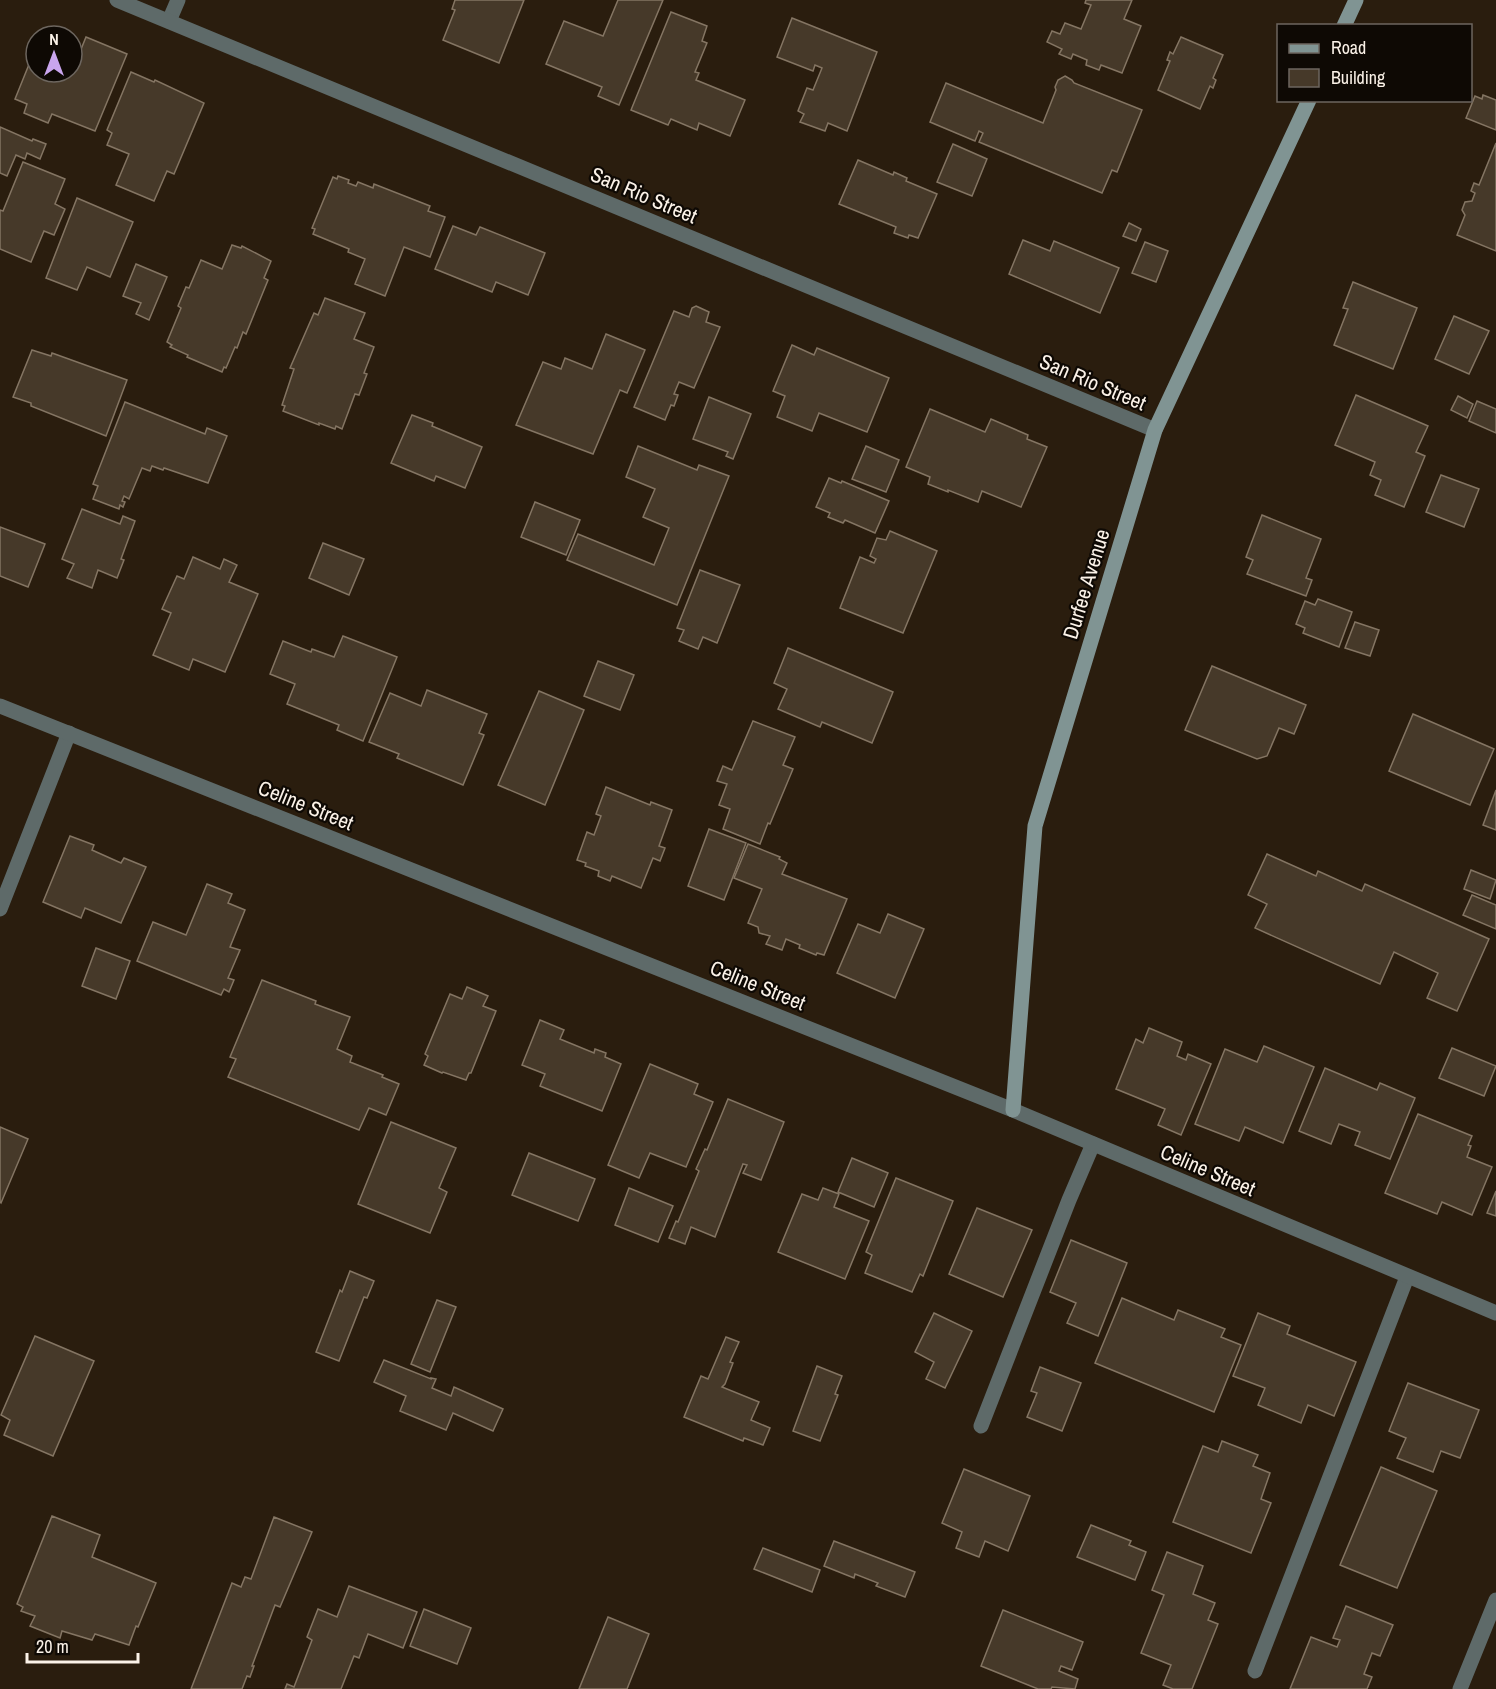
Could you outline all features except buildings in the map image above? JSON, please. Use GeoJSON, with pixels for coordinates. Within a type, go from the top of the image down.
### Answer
{"type":"FeatureCollection","features":[{"type":"Feature","properties":{"kind":"street","name":"San Rio Street"},"geometry":{"type":"LineString","coordinates":[[117,0],[1155,430]]}},
{"type":"Feature","properties":{"kind":"street"},"geometry":{"type":"LineString","coordinates":[[169,21],[178,0]]}},
{"type":"Feature","properties":{"kind":"street"},"geometry":{"type":"LineString","coordinates":[[1345,24],[1356,0]]}},
{"type":"Feature","properties":{"kind":"street","name":"Durfee Avenue"},"geometry":{"type":"LineString","coordinates":[[1013,1110],[1035,826],[1155,430],[1308,102]]}},
{"type":"Feature","properties":{"kind":"street","name":"Celine Street"},"geometry":{"type":"LineString","coordinates":[[0,706],[1013,1110],[1496,1313]]}},
{"type":"Feature","properties":{"kind":"street"},"geometry":{"type":"LineString","coordinates":[[0,909],[69,733]]}},
{"type":"Feature","properties":{"kind":"street"},"geometry":{"type":"LineString","coordinates":[[981,1426],[1093,1144]]}},
{"type":"Feature","properties":{"kind":"street"},"geometry":{"type":"LineString","coordinates":[[1255,1671],[1407,1277]]}},
{"type":"Feature","properties":{"kind":"street"},"geometry":{"type":"LineString","coordinates":[[1460,1689],[1496,1600]]}}]}
